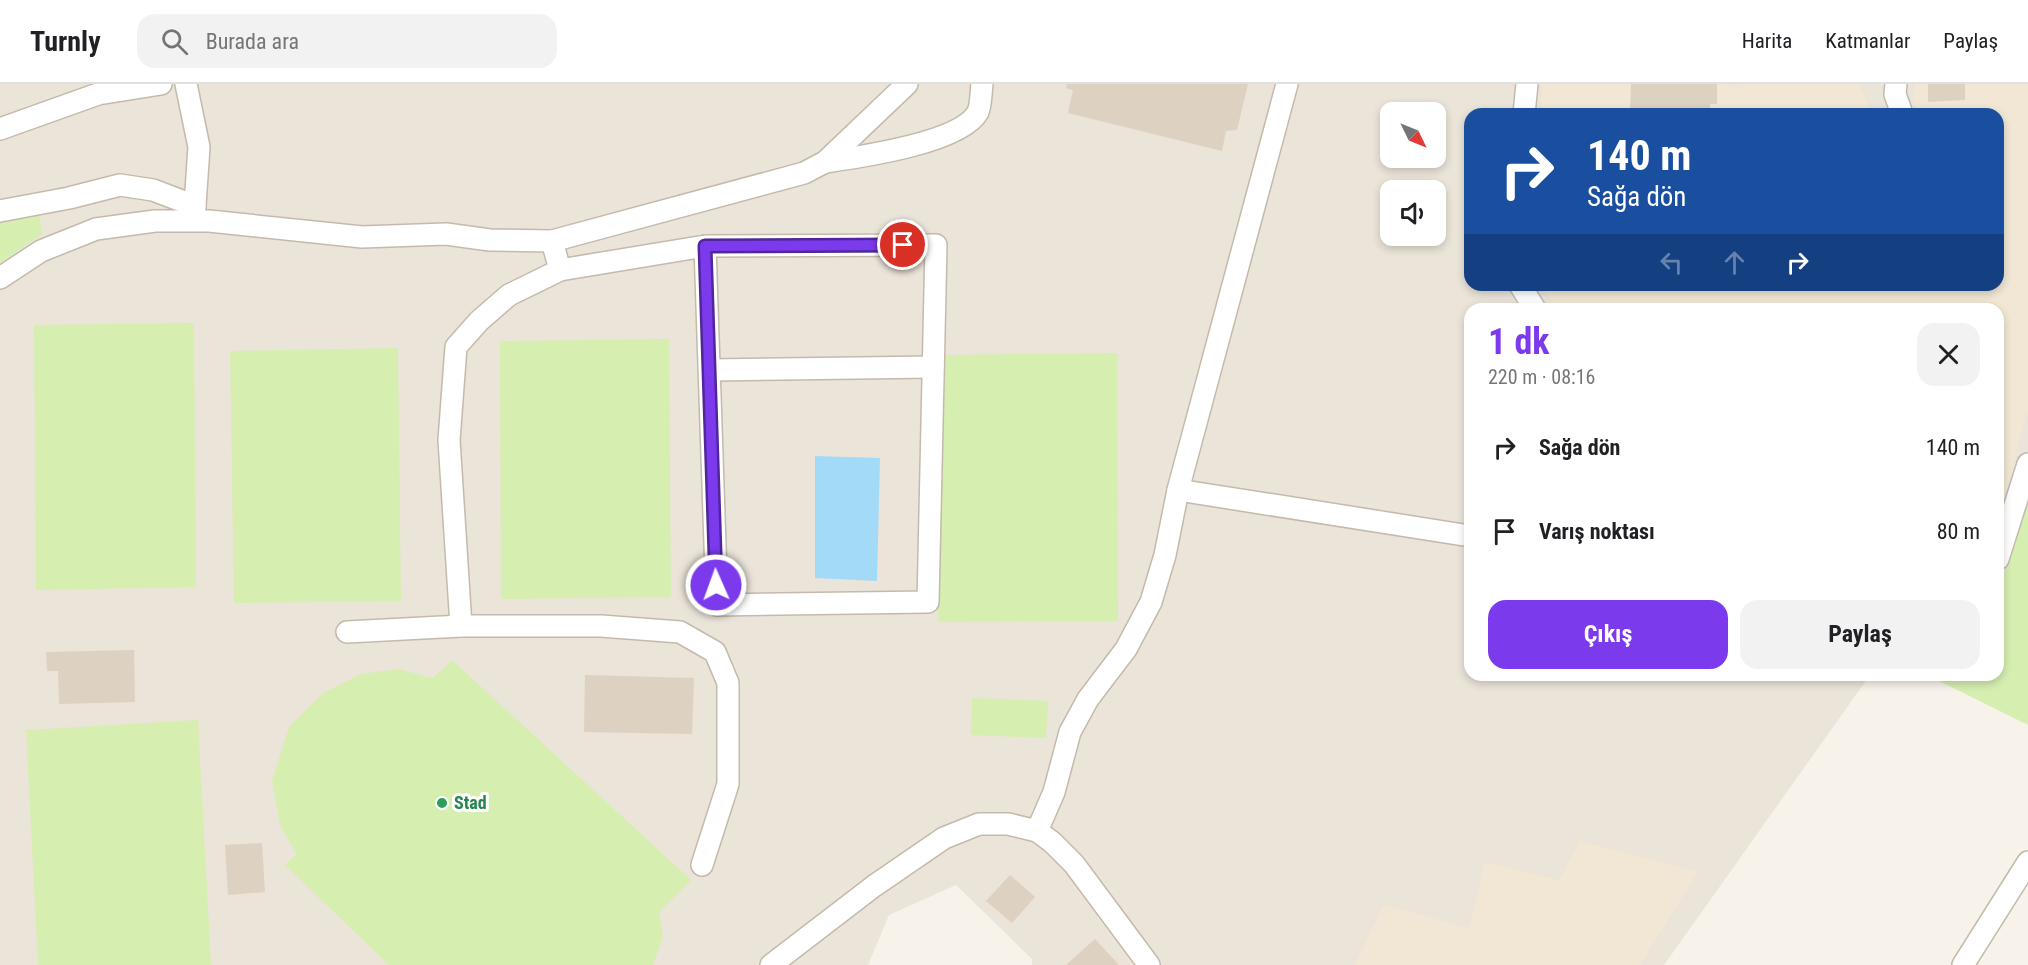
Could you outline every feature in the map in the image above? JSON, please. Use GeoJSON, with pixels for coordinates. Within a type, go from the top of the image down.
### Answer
{"type":"FeatureCollection","features":[{"type":"Feature","properties":{"kind":"street"},"geometry":{"type":"LineString","coordinates":[[0,129],[98,94],[161,84]]}},
{"type":"Feature","properties":{"kind":"street"},"geometry":{"type":"LineString","coordinates":[[186,84],[199,147],[194,213]]}},
{"type":"Feature","properties":{"kind":"street"},"geometry":{"type":"LineString","coordinates":[[0,278],[41,251],[96,230],[194,213],[362,237],[446,234],[490,240],[552,242],[804,173],[825,162],[907,84]]}},
{"type":"Feature","properties":{"kind":"street"},"geometry":{"type":"LineString","coordinates":[[825,162],[896,150],[966,125],[978,111],[982,84]]}},
{"type":"Feature","properties":{"kind":"street"},"geometry":{"type":"LineString","coordinates":[[1037,831],[1054,792],[1070,732],[1088,699],[1126,649],[1151,602],[1165,555],[1178,490],[1287,84]]}},
{"type":"Feature","properties":{"kind":"street"},"geometry":{"type":"LineString","coordinates":[[1525,108],[1527,84]]}},
{"type":"Feature","properties":{"kind":"street"},"geometry":{"type":"LineString","coordinates":[[1896,84],[1895,93],[1900,108]]}},
{"type":"Feature","properties":{"kind":"street"},"geometry":{"type":"LineString","coordinates":[[0,211],[69,198],[120,184],[153,190],[194,213]]}},
{"type":"Feature","properties":{"kind":"street"},"geometry":{"type":"LineString","coordinates":[[552,242],[560,270]]}},
{"type":"Feature","properties":{"kind":"street"},"geometry":{"type":"LineString","coordinates":[[461,626],[449,440],[456,347],[479,321],[509,295],[560,270],[705,246],[936,245],[928,602],[717,605],[705,246]]}},
{"type":"Feature","properties":{"kind":"street"},"geometry":{"type":"LineString","coordinates":[[710,370],[933,367]]}},
{"type":"Feature","properties":{"kind":"street"},"geometry":{"type":"LineString","coordinates":[[2004,540],[2028,464]]}},
{"type":"Feature","properties":{"kind":"street"},"geometry":{"type":"LineString","coordinates":[[1178,490],[1464,535]]}},
{"type":"Feature","properties":{"kind":"street"},"geometry":{"type":"LineString","coordinates":[[347,632],[461,626],[601,626],[680,632],[715,652],[728,683],[728,784],[702,865]]}},
{"type":"Feature","properties":{"kind":"street"},"geometry":{"type":"LineString","coordinates":[[771,965],[874,886],[944,838],[979,824],[1008,824],[1037,831],[1052,842],[1074,864],[1149,965]]}},
{"type":"Feature","properties":{"kind":"street"},"geometry":{"type":"LineString","coordinates":[[1963,965],[2028,862]]}},
{"type":"Feature","properties":{"kind":"shaded area"},"geometry":{"type":"Polygon","coordinates":[[[0,84],[2028,84],[2028,702],[2004,680],[2004,303],[1464,303],[1464,681],[1866,681],[1664,965],[1032,965],[1032,959],[956,885],[889,915],[868,965],[0,965],[0,84]]]}},
{"type":"Feature","properties":{"kind":"shaded area"},"geometry":{"type":"Polygon","coordinates":[[[1542,84],[1727,84],[1737,88],[1738,84],[1858,84],[1870,108],[1541,108],[1542,84]]]}},
{"type":"Feature","properties":{"kind":"shaded area"},"geometry":{"type":"Polygon","coordinates":[[[1914,84],[2028,84],[2028,410],[2004,496],[2004,303],[1554,303],[1544,291],[2004,291],[2004,108],[1917,108],[1913,99],[1914,84]]]}},
{"type":"Feature","properties":{"kind":"shaded area"},"geometry":{"type":"Polygon","coordinates":[[[1580,841],[1698,872],[1640,965],[1355,965],[1384,905],[1470,928],[1484,862],[1559,880],[1580,841]]]}},
{"type":"Feature","properties":{"kind":"green space"},"geometry":{"type":"Polygon","coordinates":[[[0,213],[39,213],[42,234],[0,263],[0,213]]]}},
{"type":"Feature","properties":{"kind":"green space"},"geometry":{"type":"Polygon","coordinates":[[[194,323],[196,587],[36,590],[34,325],[194,323]]]}},
{"type":"Feature","properties":{"kind":"green space"},"geometry":{"type":"Polygon","coordinates":[[[669,339],[671,597],[501,599],[500,341],[669,339]]]}},
{"type":"Feature","properties":{"kind":"green space"},"geometry":{"type":"Polygon","coordinates":[[[398,348],[401,601],[234,603],[230,351],[398,348]]]}},
{"type":"Feature","properties":{"kind":"green space"},"geometry":{"type":"Polygon","coordinates":[[[1117,353],[1118,621],[938,622],[937,355],[1117,353]]]}},
{"type":"Feature","properties":{"kind":"green space"},"geometry":{"type":"Polygon","coordinates":[[[2028,504],[2028,725],[1939,681],[2004,681],[2004,575],[2028,504]]]}},
{"type":"Feature","properties":{"kind":"green space","name":"Stad"},"geometry":{"type":"Polygon","coordinates":[[[452,660],[691,880],[659,912],[663,935],[653,965],[389,965],[285,865],[297,854],[280,825],[272,781],[289,727],[323,693],[361,674],[398,669],[433,678],[452,660]]]}},
{"type":"Feature","properties":{"kind":"green space"},"geometry":{"type":"Polygon","coordinates":[[[972,698],[1048,701],[1046,738],[971,735],[972,698]]]}},
{"type":"Feature","properties":{"kind":"green space"},"geometry":{"type":"Polygon","coordinates":[[[198,720],[211,965],[38,965],[26,730],[198,720]]]}},
{"type":"Feature","properties":{"kind":"water"},"geometry":{"type":"Polygon","coordinates":[[[815,456],[880,458],[877,581],[815,578],[815,456]]]}},
{"type":"Feature","properties":{"kind":"building"},"geometry":{"type":"Polygon","coordinates":[[[1067,84],[1248,84],[1237,130],[1226,131],[1222,151],[1068,113],[1073,90],[1066,88],[1067,84]]]}},
{"type":"Feature","properties":{"kind":"building"},"geometry":{"type":"Polygon","coordinates":[[[1631,84],[1717,84],[1717,104],[1710,104],[1710,108],[1630,108],[1631,84]]]}},
{"type":"Feature","properties":{"kind":"building"},"geometry":{"type":"Polygon","coordinates":[[[1928,84],[1965,84],[1965,100],[1928,102],[1928,84]]]}},
{"type":"Feature","properties":{"kind":"building"},"geometry":{"type":"Polygon","coordinates":[[[134,650],[135,702],[59,704],[58,671],[47,671],[46,652],[134,650]]]}},
{"type":"Feature","properties":{"kind":"building"},"geometry":{"type":"Polygon","coordinates":[[[585,675],[694,678],[692,734],[584,732],[585,675]]]}},
{"type":"Feature","properties":{"kind":"building"},"geometry":{"type":"Polygon","coordinates":[[[262,843],[265,892],[228,895],[225,845],[262,843]]]}},
{"type":"Feature","properties":{"kind":"building"},"geometry":{"type":"Polygon","coordinates":[[[1010,875],[1035,897],[1012,923],[986,901],[1010,875]]]}},
{"type":"Feature","properties":{"kind":"building"},"geometry":{"type":"Polygon","coordinates":[[[1095,939],[1119,965],[1066,965],[1095,939]]]}},
{"type":"Feature","properties":{"kind":"place","name":"Stad"},"geometry":{"type":"Point","coordinates":[442,803]}},
{"type":"Feature","properties":{"kind":"route"},"geometry":{"type":"LineString","coordinates":[[716,585],[705,246],[903,245]]}}]}
